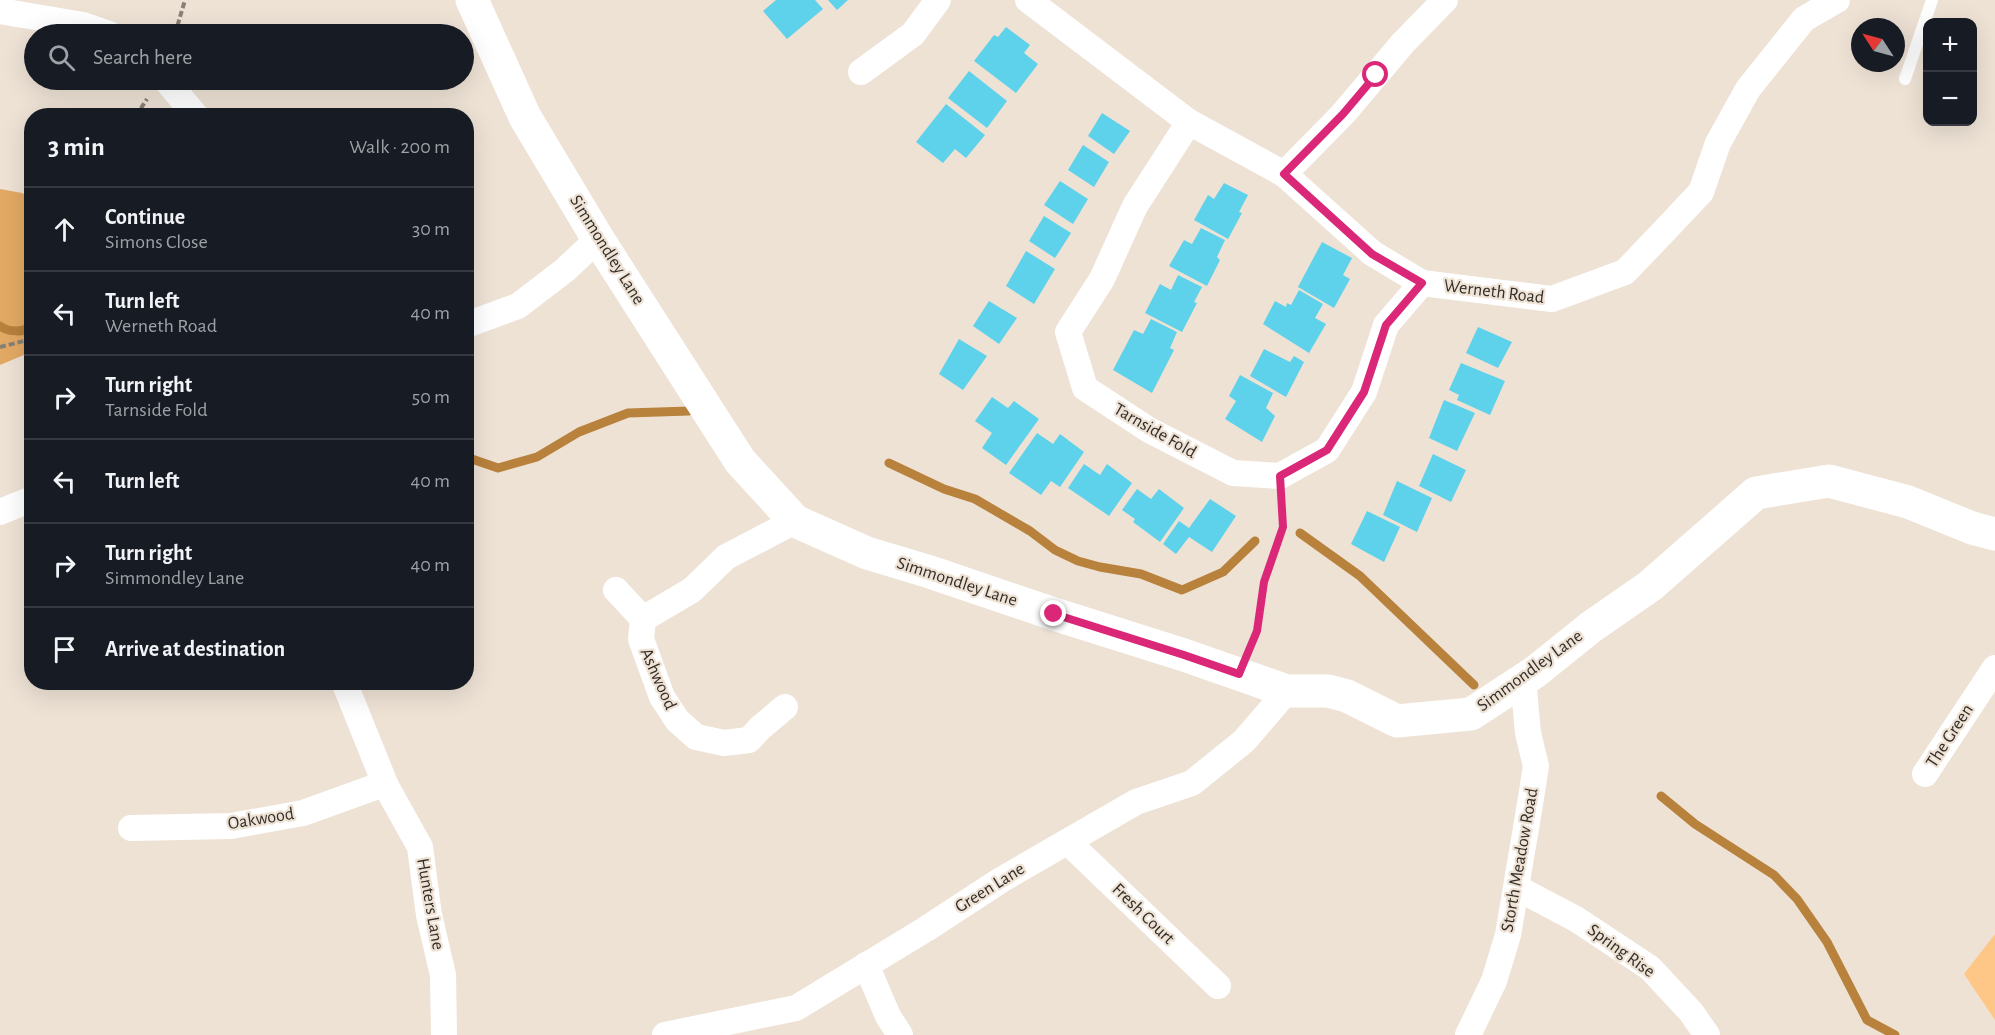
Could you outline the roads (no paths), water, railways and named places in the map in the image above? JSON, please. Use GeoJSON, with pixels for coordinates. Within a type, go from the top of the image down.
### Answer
{"type":"FeatureCollection","features":[{"type":"Feature","properties":{"kind":"street","name":"Simmondley Lane"},"geometry":{"type":"LineString","coordinates":[[472,0],[525,117],[598,238],[741,461],[795,521],[867,554],[930,572],[1287,691],[1328,692],[1347,696],[1397,721],[1471,714],[1535,672],[1591,627],[1650,586],[1756,493],[1829,481],[1908,502],[1972,528],[1992,528]]}},
{"type":"Feature","properties":{"kind":"street"},"geometry":{"type":"LineString","coordinates":[[861,72],[913,34],[938,0]]}},
{"type":"Feature","properties":{"kind":"street"},"geometry":{"type":"LineString","coordinates":[[1284,174],[1343,114],[1402,43],[1445,0]]}},
{"type":"Feature","properties":{"kind":"street","name":"Werneth Road"},"geometry":{"type":"LineString","coordinates":[[1043,5],[1189,122],[1284,174],[1372,254],[1422,283],[1552,299],[1625,272],[1701,192],[1718,143],[1748,89],[1804,20],[1837,0]]}},
{"type":"Feature","properties":{"kind":"street"},"geometry":{"type":"LineString","coordinates":[[0,12],[77,24]]}},
{"type":"Feature","properties":{"kind":"street"},"geometry":{"type":"LineString","coordinates":[[174,90],[189,108]]}},
{"type":"Feature","properties":{"kind":"street","name":"Tarnside Fold"},"geometry":{"type":"LineString","coordinates":[[1189,122],[1135,206],[1102,279],[1068,332],[1085,388],[1149,430],[1233,473],[1280,476],[1327,450],[1364,392],[1386,325],[1422,283]]}},
{"type":"Feature","properties":{"kind":"street"},"geometry":{"type":"LineString","coordinates":[[474,322],[518,306],[565,270],[598,238]]}},
{"type":"Feature","properties":{"kind":"street"},"geometry":{"type":"LineString","coordinates":[[0,512],[24,502]]}},
{"type":"Feature","properties":{"kind":"street"},"geometry":{"type":"LineString","coordinates":[[616,590],[643,619],[692,590],[726,557],[795,521]]}},
{"type":"Feature","properties":{"kind":"street","name":"Ashwood"},"geometry":{"type":"LineString","coordinates":[[643,619],[641,639],[662,697],[677,720],[696,737],[724,743],[748,740],[785,707]]}},
{"type":"Feature","properties":{"kind":"street","name":"The Green"},"geometry":{"type":"LineString","coordinates":[[1925,774],[1995,668]]}},
{"type":"Feature","properties":{"kind":"street","name":"Storth Meadow Road"},"geometry":{"type":"LineString","coordinates":[[1468,1035],[1494,981],[1508,935],[1536,766],[1528,733],[1523,679]]}},
{"type":"Feature","properties":{"kind":"street","name":"Hunters Lane"},"geometry":{"type":"LineString","coordinates":[[347,690],[386,786],[420,847],[429,915],[443,975],[444,1035]]}},
{"type":"Feature","properties":{"kind":"street","name":"Green Lane"},"geometry":{"type":"LineString","coordinates":[[665,1035],[796,1008],[927,929],[1001,880],[1136,802],[1192,783],[1245,741],[1287,691]]}},
{"type":"Feature","properties":{"kind":"street","name":"Oakwood"},"geometry":{"type":"LineString","coordinates":[[131,828],[231,826],[303,813],[378,786],[386,786]]}},
{"type":"Feature","properties":{"kind":"street","name":"Fresh Court"},"geometry":{"type":"LineString","coordinates":[[1068,842],[1218,986]]}},
{"type":"Feature","properties":{"kind":"street","name":"Spring Rise"},"geometry":{"type":"LineString","coordinates":[[1517,888],[1576,919],[1650,968],[1691,1012],[1707,1035]]}},
{"type":"Feature","properties":{"kind":"street"},"geometry":{"type":"LineString","coordinates":[[866,964],[888,1017],[900,1035]]}},
{"type":"Feature","properties":{"kind":"lane"},"geometry":{"type":"LineString","coordinates":[[1905,79],[1932,0]]}},
{"type":"Feature","properties":{"kind":"waterway"},"geometry":{"type":"LineString","coordinates":[[0,326],[7,330],[24,330]]}},
{"type":"Feature","properties":{"kind":"waterway"},"geometry":{"type":"LineString","coordinates":[[474,460],[498,468],[537,457],[579,432],[628,413],[689,411]]}},
{"type":"Feature","properties":{"kind":"waterway"},"geometry":{"type":"LineString","coordinates":[[889,463],[944,489],[975,499],[1030,531],[1055,550],[1078,561],[1141,574],[1182,590],[1223,572],[1255,541]]}},
{"type":"Feature","properties":{"kind":"waterway"},"geometry":{"type":"LineString","coordinates":[[1300,533],[1360,576],[1474,685]]}},
{"type":"Feature","properties":{"kind":"waterway"},"geometry":{"type":"LineString","coordinates":[[1661,796],[1695,824],[1774,875],[1797,899],[1827,942],[1867,1020],[1895,1035]]}}]}
